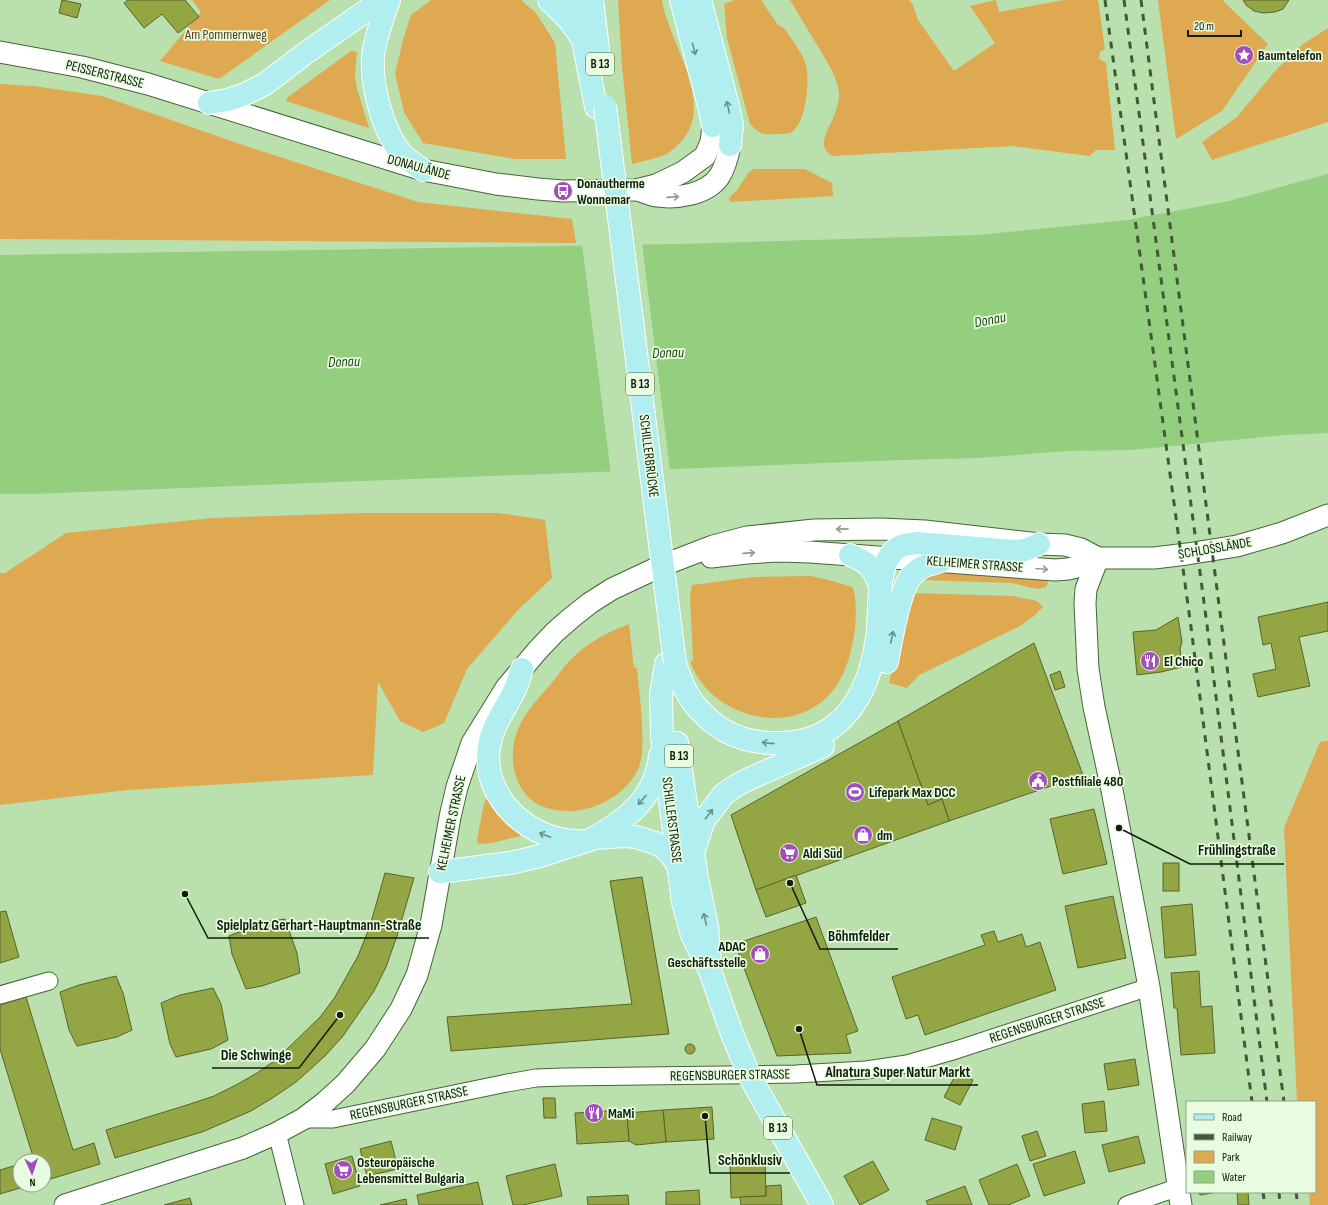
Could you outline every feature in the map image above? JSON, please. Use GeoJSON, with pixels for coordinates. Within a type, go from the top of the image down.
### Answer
{"type":"FeatureCollection","features":[{"type":"Feature","properties":{"kind":"main road"},"geometry":{"type":"LineString","coordinates":[[209,104],[244,95],[265,84],[307,52],[382,0]]}},
{"type":"Feature","properties":{"kind":"main road"},"geometry":{"type":"LineString","coordinates":[[389,0],[376,36],[373,56],[373,76],[376,96],[387,127],[402,154],[423,170]]}},
{"type":"Feature","properties":{"kind":"main road"},"geometry":{"type":"LineString","coordinates":[[549,0],[570,21],[589,31],[601,7],[601,0]]}},
{"type":"Feature","properties":{"kind":"main road","name":"B 13"},"geometry":{"type":"LineString","coordinates":[[575,0],[589,31]]}},
{"type":"Feature","properties":{"kind":"main road","name":"B 13"},"geometry":{"type":"LineString","coordinates":[[589,31],[592,0]]}},
{"type":"Feature","properties":{"kind":"main road"},"geometry":{"type":"LineString","coordinates":[[681,0],[713,126]]}},
{"type":"Feature","properties":{"kind":"main road"},"geometry":{"type":"LineString","coordinates":[[700,0],[732,124],[730,145]]}},
{"type":"Feature","properties":{"kind":"main road","name":"SCHILLERBRÜCKE"},"geometry":{"type":"LineString","coordinates":[[589,31],[601,106],[670,664]]}},
{"type":"Feature","properties":{"kind":"main road"},"geometry":{"type":"LineString","coordinates":[[670,664],[691,700],[706,718],[726,732],[739,737],[774,744],[807,741],[835,727],[855,704],[869,672],[878,636],[880,586],[884,568],[898,547],[906,544],[917,543],[1025,550],[1039,544]]}},
{"type":"Feature","properties":{"kind":"main road"},"geometry":{"type":"LineString","coordinates":[[850,555],[863,560],[872,567],[880,586]]}},
{"type":"Feature","properties":{"kind":"main road"},"geometry":{"type":"LineString","coordinates":[[694,849],[704,820],[724,794],[737,785],[821,747],[848,731],[864,712],[876,693],[886,665],[902,595],[910,578],[923,566],[940,561]]}},
{"type":"Feature","properties":{"kind":"main road","name":"SCHILLERSTRASSE"},"geometry":{"type":"LineString","coordinates":[[670,664],[661,695],[662,737],[683,902],[692,936],[710,971],[733,1036],[749,1075],[822,1205]]}},
{"type":"Feature","properties":{"kind":"main road","name":"SCHILLERSTRASSE"},"geometry":{"type":"LineString","coordinates":[[670,664],[672,710],[694,849],[697,878],[707,927],[710,971]]}},
{"type":"Feature","properties":{"kind":"main road"},"geometry":{"type":"LineString","coordinates":[[522,669],[516,688],[493,730],[489,747],[489,772],[493,785],[505,805],[522,822],[534,831],[548,837],[560,840],[636,837],[663,847],[678,864]]}},
{"type":"Feature","properties":{"kind":"main road"},"geometry":{"type":"LineString","coordinates":[[440,872],[510,863],[540,856],[589,840],[617,824],[645,797],[654,782],[662,737]]}},
{"type":"Feature","properties":{"kind":"street","name":"PEISSERSTRASSE"},"geometry":{"type":"LineString","coordinates":[[0,52],[82,67],[148,84],[209,104]]}},
{"type":"Feature","properties":{"kind":"street","name":"DONAULÄNDE"},"geometry":{"type":"LineString","coordinates":[[209,104],[423,170],[496,184],[538,189],[562,191],[636,190]]}},
{"type":"Feature","properties":{"kind":"street"},"geometry":{"type":"LineString","coordinates":[[636,190],[656,185],[695,165],[705,156],[711,142],[713,126]]}},
{"type":"Feature","properties":{"kind":"street"},"geometry":{"type":"LineString","coordinates":[[636,190],[654,196],[671,198],[686,196],[700,191],[718,178],[727,161],[730,145]]}},
{"type":"Feature","properties":{"kind":"street","name":"SCHLOSSLÄNDE"},"geometry":{"type":"LineString","coordinates":[[1098,558],[1154,558],[1237,546],[1282,533],[1328,515]]}},
{"type":"Feature","properties":{"kind":"street","name":"KELHEIMER STRASSE"},"geometry":{"type":"LineString","coordinates":[[277,1133],[303,1119],[346,1084],[375,1049],[401,1009],[417,975],[431,925],[456,787],[472,743],[506,688],[522,669],[555,632],[590,603],[630,580],[713,546],[747,537],[814,530],[881,528],[1039,544],[1074,546],[1098,558]]}},
{"type":"Feature","properties":{"kind":"street","name":"KELHEIMER STRASSE"},"geometry":{"type":"LineString","coordinates":[[683,558],[778,551],[890,557],[1055,570],[1085,565],[1098,558]]}},
{"type":"Feature","properties":{"kind":"street"},"geometry":{"type":"LineString","coordinates":[[1098,558],[1086,589],[1085,603],[1088,669],[1094,707],[1112,790],[1149,986],[1180,1196],[1127,1205]]}},
{"type":"Feature","properties":{"kind":"street"},"geometry":{"type":"LineString","coordinates":[[0,995],[49,981]]}},
{"type":"Feature","properties":{"kind":"street","name":"REGENSBURGER STRASSE"},"geometry":{"type":"LineString","coordinates":[[303,1119],[333,1119],[536,1078],[796,1074],[833,1072],[906,1064],[956,1050],[1149,986]]}},
{"type":"Feature","properties":{"kind":"street"},"geometry":{"type":"LineString","coordinates":[[64,1205],[243,1148],[277,1133],[295,1205]]}},
{"type":"Feature","properties":{"kind":"green space","name":"Am Pommernweg"},"geometry":{"type":"Polygon","coordinates":[[[192,0],[330,0],[219,79],[160,61],[201,12],[192,0]]]}},
{"type":"Feature","properties":{"kind":"green space"},"geometry":{"type":"Polygon","coordinates":[[[431,0],[521,0],[536,13],[555,43],[566,159],[515,159],[423,143],[404,112],[395,74],[411,15],[431,0]]]}},
{"type":"Feature","properties":{"kind":"green space"},"geometry":{"type":"Polygon","coordinates":[[[618,0],[662,0],[666,16],[692,87],[694,105],[692,122],[685,137],[679,144],[665,155],[632,164],[622,67],[618,0]]]}},
{"type":"Feature","properties":{"kind":"green space"},"geometry":{"type":"Polygon","coordinates":[[[734,0],[761,0],[778,25],[784,28],[805,61],[807,72],[806,101],[801,120],[792,132],[782,134],[765,134],[756,130],[750,124],[727,38],[724,4],[734,0]]]}},
{"type":"Feature","properties":{"kind":"green space"},"geometry":{"type":"Polygon","coordinates":[[[790,0],[909,0],[913,5],[918,20],[954,71],[995,43],[970,6],[996,0],[999,12],[1064,0],[1098,0],[1105,49],[1100,52],[1099,59],[1106,63],[1115,150],[1096,150],[1089,156],[1012,146],[832,156],[827,152],[824,143],[826,133],[838,105],[838,85],[827,62],[790,0]]]}},
{"type":"Feature","properties":{"kind":"green space"},"geometry":{"type":"Polygon","coordinates":[[[1158,0],[1224,0],[1223,1],[1268,44],[1222,111],[1176,139],[1158,0]]]}},
{"type":"Feature","properties":{"kind":"green space"},"geometry":{"type":"Polygon","coordinates":[[[1328,28],[1328,122],[1212,160],[1202,142],[1237,117],[1275,71],[1303,44],[1328,28]]]}},
{"type":"Feature","properties":{"kind":"green space"},"geometry":{"type":"Polygon","coordinates":[[[351,51],[357,52],[355,74],[357,89],[369,128],[286,101],[288,97],[351,51]]]}},
{"type":"Feature","properties":{"kind":"green space"},"geometry":{"type":"Polygon","coordinates":[[[0,84],[34,86],[102,96],[246,146],[418,202],[572,219],[576,243],[0,239],[0,84]]]}},
{"type":"Feature","properties":{"kind":"green space"},"geometry":{"type":"Polygon","coordinates":[[[754,169],[805,169],[832,183],[833,196],[730,202],[729,198],[738,189],[748,173],[754,169]]]}},
{"type":"Feature","properties":{"kind":"green space"},"geometry":{"type":"Polygon","coordinates":[[[362,513],[499,513],[545,520],[552,578],[518,610],[467,669],[444,723],[423,732],[400,721],[378,682],[373,775],[128,790],[0,805],[0,573],[5,573],[66,533],[212,518],[362,513]]]}},
{"type":"Feature","properties":{"kind":"green space"},"geometry":{"type":"Polygon","coordinates":[[[935,573],[1041,579],[1047,580],[1048,583],[1046,587],[1039,589],[1012,583],[922,580],[925,576],[935,573]]]}},
{"type":"Feature","properties":{"kind":"green space"},"geometry":{"type":"Polygon","coordinates":[[[811,576],[852,587],[854,591],[856,619],[852,645],[846,668],[834,689],[818,705],[798,714],[777,718],[755,716],[734,709],[716,697],[700,681],[690,661],[693,661],[690,597],[692,585],[753,577],[811,576]]]}},
{"type":"Feature","properties":{"kind":"green space"},"geometry":{"type":"Polygon","coordinates":[[[913,593],[1013,596],[1037,601],[1043,607],[1034,616],[1020,626],[919,675],[907,688],[889,683],[913,593]]]}},
{"type":"Feature","properties":{"kind":"green space"},"geometry":{"type":"Polygon","coordinates":[[[629,624],[634,668],[637,668],[642,719],[642,746],[639,767],[632,779],[623,789],[612,798],[599,805],[571,811],[544,807],[533,802],[525,794],[515,773],[513,749],[519,727],[532,705],[571,659],[594,641],[629,624]]]}},
{"type":"Feature","properties":{"kind":"green space"},"geometry":{"type":"Polygon","coordinates":[[[1328,741],[1328,1205],[1310,1205],[1309,1193],[1316,1193],[1316,1101],[1297,1101],[1284,828],[1320,742],[1328,741]]]}},
{"type":"Feature","properties":{"kind":"green space"},"geometry":{"type":"Polygon","coordinates":[[[489,794],[524,835],[492,843],[478,844],[477,840],[484,803],[489,794]]]}},
{"type":"Feature","properties":{"kind":"water","name":"Donau"},"geometry":{"type":"Polygon","coordinates":[[[1328,174],[1328,433],[1286,435],[1131,450],[1068,451],[978,458],[0,494],[0,255],[678,244],[979,235],[1127,220],[1229,201],[1328,174]]]}},
{"type":"Feature","properties":{"kind":"pier"},"geometry":{"type":"Polygon","coordinates":[[[642,243],[670,471],[611,474],[582,244],[642,243]]]}},
{"type":"Feature","properties":{"kind":"building"},"geometry":{"type":"Polygon","coordinates":[[[62,0],[81,4],[77,18],[59,13],[62,0]]]}},
{"type":"Feature","properties":{"kind":"building"},"geometry":{"type":"Polygon","coordinates":[[[128,0],[185,0],[199,17],[178,33],[162,14],[144,28],[124,3],[128,0]]]}},
{"type":"Feature","properties":{"kind":"building"},"geometry":{"type":"Polygon","coordinates":[[[1243,0],[1289,0],[1283,9],[1275,12],[1263,13],[1254,11],[1246,5],[1243,0]]]}},
{"type":"Feature","properties":{"kind":"building"},"geometry":{"type":"Polygon","coordinates":[[[1328,602],[1328,631],[1299,637],[1310,686],[1258,697],[1253,674],[1276,669],[1271,643],[1263,645],[1258,617],[1328,602]]]}},
{"type":"Feature","properties":{"kind":"building"},"geometry":{"type":"Polygon","coordinates":[[[1178,617],[1182,642],[1180,649],[1182,667],[1161,672],[1137,675],[1133,632],[1156,630],[1178,617]]]}},
{"type":"Feature","properties":{"kind":"building"},"geometry":{"type":"Polygon","coordinates":[[[1034,643],[1083,775],[949,821],[942,799],[928,805],[898,721],[1034,643]]]}},
{"type":"Feature","properties":{"kind":"building"},"geometry":{"type":"Polygon","coordinates":[[[1060,671],[1065,687],[1055,690],[1050,675],[1060,671]]]}},
{"type":"Feature","properties":{"kind":"building"},"geometry":{"type":"Polygon","coordinates":[[[898,721],[928,805],[942,799],[949,821],[756,890],[731,815],[898,721]]]}},
{"type":"Feature","properties":{"kind":"building"},"geometry":{"type":"Polygon","coordinates":[[[1094,809],[1107,864],[1063,874],[1050,819],[1094,809]]]}},
{"type":"Feature","properties":{"kind":"building"},"geometry":{"type":"Polygon","coordinates":[[[1163,863],[1179,863],[1179,891],[1163,891],[1163,863]]]}},
{"type":"Feature","properties":{"kind":"building"},"geometry":{"type":"Polygon","coordinates":[[[385,873],[414,878],[397,936],[386,967],[374,991],[343,1036],[325,1056],[296,1082],[251,1111],[202,1132],[115,1158],[106,1130],[214,1096],[236,1085],[277,1059],[321,1016],[335,997],[358,956],[370,926],[385,873]]]}},
{"type":"Feature","properties":{"kind":"building"},"geometry":{"type":"Polygon","coordinates":[[[796,875],[806,903],[766,917],[756,890],[796,875]]]}},
{"type":"Feature","properties":{"kind":"building"},"geometry":{"type":"Polygon","coordinates":[[[642,877],[669,1034],[451,1051],[447,1017],[632,1004],[610,881],[642,877]]]}},
{"type":"Feature","properties":{"kind":"building"},"geometry":{"type":"Polygon","coordinates":[[[1113,896],[1126,958],[1078,968],[1065,906],[1113,896]]]}},
{"type":"Feature","properties":{"kind":"building"},"geometry":{"type":"Polygon","coordinates":[[[1192,904],[1196,955],[1165,958],[1161,907],[1192,904]]]}},
{"type":"Feature","properties":{"kind":"building"},"geometry":{"type":"Polygon","coordinates":[[[6,911],[19,957],[0,963],[0,912],[6,911]]]}},
{"type":"Feature","properties":{"kind":"building"},"geometry":{"type":"Polygon","coordinates":[[[816,917],[858,1031],[846,1035],[851,1053],[777,1056],[735,944],[816,917]]]}},
{"type":"Feature","properties":{"kind":"building"},"geometry":{"type":"Polygon","coordinates":[[[285,919],[297,953],[300,973],[262,986],[246,989],[232,954],[229,936],[264,922],[285,919]]]}},
{"type":"Feature","properties":{"kind":"building"},"geometry":{"type":"Polygon","coordinates":[[[994,931],[998,942],[1022,934],[1026,947],[1040,942],[1056,990],[925,1035],[918,1015],[906,1019],[892,977],[985,945],[981,935],[994,931]]]}},
{"type":"Feature","properties":{"kind":"building"},"geometry":{"type":"Polygon","coordinates":[[[1199,971],[1201,1007],[1212,1006],[1215,1053],[1181,1055],[1177,1008],[1174,1008],[1171,973],[1199,971]]]}},
{"type":"Feature","properties":{"kind":"building"},"geometry":{"type":"Polygon","coordinates":[[[116,976],[123,993],[132,1030],[117,1037],[77,1046],[69,1030],[60,992],[79,985],[116,976]]]}},
{"type":"Feature","properties":{"kind":"building"},"geometry":{"type":"Polygon","coordinates":[[[213,988],[221,1004],[228,1040],[211,1049],[176,1057],[170,1044],[161,1003],[180,995],[213,988]]]}},
{"type":"Feature","properties":{"kind":"building"},"geometry":{"type":"Polygon","coordinates":[[[26,997],[73,1150],[94,1143],[100,1164],[52,1179],[52,1153],[32,1153],[0,1049],[0,1005],[26,997]]]}},
{"type":"Feature","properties":{"kind":"building"},"geometry":{"type":"Polygon","coordinates":[[[688,1044],[692,1044],[694,1045],[694,1053],[688,1054],[685,1051],[685,1047],[688,1044]]]}},
{"type":"Feature","properties":{"kind":"building"},"geometry":{"type":"Polygon","coordinates":[[[1135,1059],[1139,1085],[1108,1090],[1104,1064],[1135,1059]]]}},
{"type":"Feature","properties":{"kind":"building"},"geometry":{"type":"Polygon","coordinates":[[[957,1072],[973,1080],[960,1105],[944,1097],[957,1072]]]}},
{"type":"Feature","properties":{"kind":"building"},"geometry":{"type":"Polygon","coordinates":[[[543,1098],[555,1098],[556,1118],[544,1118],[543,1098]]]}},
{"type":"Feature","properties":{"kind":"building"},"geometry":{"type":"Polygon","coordinates":[[[1104,1101],[1107,1131],[1085,1133],[1082,1104],[1104,1101]]]}},
{"type":"Feature","properties":{"kind":"building"},"geometry":{"type":"Polygon","coordinates":[[[712,1107],[714,1139],[666,1142],[663,1110],[712,1107]]]}},
{"type":"Feature","properties":{"kind":"building"},"geometry":{"type":"Polygon","coordinates":[[[627,1110],[629,1141],[577,1144],[575,1113],[627,1110]]]}},
{"type":"Feature","properties":{"kind":"building"},"geometry":{"type":"Polygon","coordinates":[[[663,1110],[666,1142],[636,1145],[629,1141],[627,1113],[663,1110]]]}},
{"type":"Feature","properties":{"kind":"building"},"geometry":{"type":"Polygon","coordinates":[[[932,1118],[962,1127],[955,1150],[925,1140],[932,1118]]]}},
{"type":"Feature","properties":{"kind":"building"},"geometry":{"type":"Polygon","coordinates":[[[1037,1131],[1046,1156],[1030,1161],[1022,1136],[1037,1131]]]}},
{"type":"Feature","properties":{"kind":"building"},"geometry":{"type":"Polygon","coordinates":[[[1138,1136],[1145,1163],[1109,1172],[1102,1145],[1138,1136]]]}},
{"type":"Feature","properties":{"kind":"building"},"geometry":{"type":"Polygon","coordinates":[[[391,1141],[398,1169],[367,1176],[360,1149],[391,1141]]]}},
{"type":"Feature","properties":{"kind":"building"},"geometry":{"type":"Polygon","coordinates":[[[1075,1151],[1085,1183],[1044,1196],[1033,1164],[1075,1151]]]}},
{"type":"Feature","properties":{"kind":"building"},"geometry":{"type":"Polygon","coordinates":[[[352,1156],[360,1186],[333,1194],[325,1164],[352,1156]]]}},
{"type":"Feature","properties":{"kind":"building"},"geometry":{"type":"Polygon","coordinates":[[[765,1158],[766,1196],[731,1198],[730,1159],[765,1158]]]}},
{"type":"Feature","properties":{"kind":"building"},"geometry":{"type":"Polygon","coordinates":[[[873,1161],[889,1190],[860,1205],[844,1176],[873,1161]]]}},
{"type":"Feature","properties":{"kind":"building"},"geometry":{"type":"Polygon","coordinates":[[[555,1164],[562,1196],[523,1205],[513,1205],[506,1176],[555,1164]]]}},
{"type":"Feature","properties":{"kind":"building"},"geometry":{"type":"Polygon","coordinates":[[[1017,1164],[1030,1196],[1008,1205],[989,1205],[979,1180],[1017,1164]]]}},
{"type":"Feature","properties":{"kind":"building"},"geometry":{"type":"Polygon","coordinates":[[[12,1166],[12,1190],[0,1194],[0,1170],[12,1166]]]}},
{"type":"Feature","properties":{"kind":"building"},"geometry":{"type":"Polygon","coordinates":[[[478,1182],[483,1205],[419,1205],[417,1195],[478,1182]]]}},
{"type":"Feature","properties":{"kind":"building"},"geometry":{"type":"Polygon","coordinates":[[[781,1185],[782,1205],[741,1205],[740,1197],[766,1196],[766,1186],[781,1185]]]}},
{"type":"Feature","properties":{"kind":"building"},"geometry":{"type":"Polygon","coordinates":[[[965,1186],[972,1205],[928,1205],[926,1201],[965,1186]]]}},
{"type":"Feature","properties":{"kind":"building"},"geometry":{"type":"Polygon","coordinates":[[[699,1190],[700,1205],[666,1205],[666,1192],[699,1190]]]}},
{"type":"Feature","properties":{"kind":"building"},"geometry":{"type":"Polygon","coordinates":[[[1199,1193],[1212,1193],[1200,1195],[1199,1193]]]}},
{"type":"Feature","properties":{"kind":"building"},"geometry":{"type":"Polygon","coordinates":[[[1237,1193],[1248,1193],[1249,1205],[1238,1205],[1237,1193]]]}},
{"type":"Feature","properties":{"kind":"building"},"geometry":{"type":"Polygon","coordinates":[[[628,1195],[629,1205],[588,1205],[587,1197],[628,1195]]]}},
{"type":"Feature","properties":{"kind":"building"},"geometry":{"type":"Polygon","coordinates":[[[190,1198],[192,1205],[164,1205],[190,1198]]]}},
{"type":"Feature","properties":{"kind":"building"},"geometry":{"type":"Polygon","coordinates":[[[406,1199],[407,1205],[380,1205],[406,1199]]]}},
{"type":"Feature","properties":{"kind":"railway"},"geometry":{"type":"LineString","coordinates":[[1105,0],[1191,627],[1252,1101]]}},
{"type":"Feature","properties":{"kind":"railway"},"geometry":{"type":"LineString","coordinates":[[1124,0],[1207,625],[1267,1101]]}},
{"type":"Feature","properties":{"kind":"railway"},"geometry":{"type":"LineString","coordinates":[[1141,0],[1284,1101]]}},
{"type":"Feature","properties":{"kind":"railway"},"geometry":{"type":"LineString","coordinates":[[1263,1193],[1265,1205]]}},
{"type":"Feature","properties":{"kind":"railway"},"geometry":{"type":"LineString","coordinates":[[1279,1193],[1280,1205]]}},
{"type":"Feature","properties":{"kind":"railway"},"geometry":{"type":"LineString","coordinates":[[1296,1193],[1298,1205]]}},
{"type":"Feature","properties":{"kind":"place","name":"Baumtelefon"},"geometry":{"type":"Point","coordinates":[1244,55]}},
{"type":"Feature","properties":{"kind":"place","name":"Donautherme Wonnemar"},"geometry":{"type":"Point","coordinates":[563,191]}},
{"type":"Feature","properties":{"kind":"place","name":"El Chico"},"geometry":{"type":"Point","coordinates":[1150,661]}},
{"type":"Feature","properties":{"kind":"place","name":"Postfiliale 480"},"geometry":{"type":"Point","coordinates":[1038,781]}},
{"type":"Feature","properties":{"kind":"place","name":"Lifepark Max DCC"},"geometry":{"type":"Point","coordinates":[855,792]}},
{"type":"Feature","properties":{"kind":"place","name":"Frühlingstraße"},"geometry":{"type":"Point","coordinates":[1119,828]}},
{"type":"Feature","properties":{"kind":"place","name":"dm"},"geometry":{"type":"Point","coordinates":[863,835]}},
{"type":"Feature","properties":{"kind":"place","name":"Aldi Süd"},"geometry":{"type":"Point","coordinates":[789,853]}},
{"type":"Feature","properties":{"kind":"place","name":"Böhmfelder"},"geometry":{"type":"Point","coordinates":[790,883]}},
{"type":"Feature","properties":{"kind":"place","name":"Spielplatz Gerhart-Hauptmann-Straße"},"geometry":{"type":"Point","coordinates":[185,894]}},
{"type":"Feature","properties":{"kind":"place","name":"ADAC Geschäftsstelle"},"geometry":{"type":"Point","coordinates":[760,954]}},
{"type":"Feature","properties":{"kind":"place","name":"Die Schwinge"},"geometry":{"type":"Point","coordinates":[340,1015]}},
{"type":"Feature","properties":{"kind":"place","name":"Alnatura Super Natur Markt"},"geometry":{"type":"Point","coordinates":[799,1029]}},
{"type":"Feature","properties":{"kind":"place","name":"MaMi"},"geometry":{"type":"Point","coordinates":[594,1113]}},
{"type":"Feature","properties":{"kind":"place","name":"Schönklusiv"},"geometry":{"type":"Point","coordinates":[705,1116]}},
{"type":"Feature","properties":{"kind":"place","name":"Osteuropäische Lebensmittel Bulgaria"},"geometry":{"type":"Point","coordinates":[343,1170]}}]}
